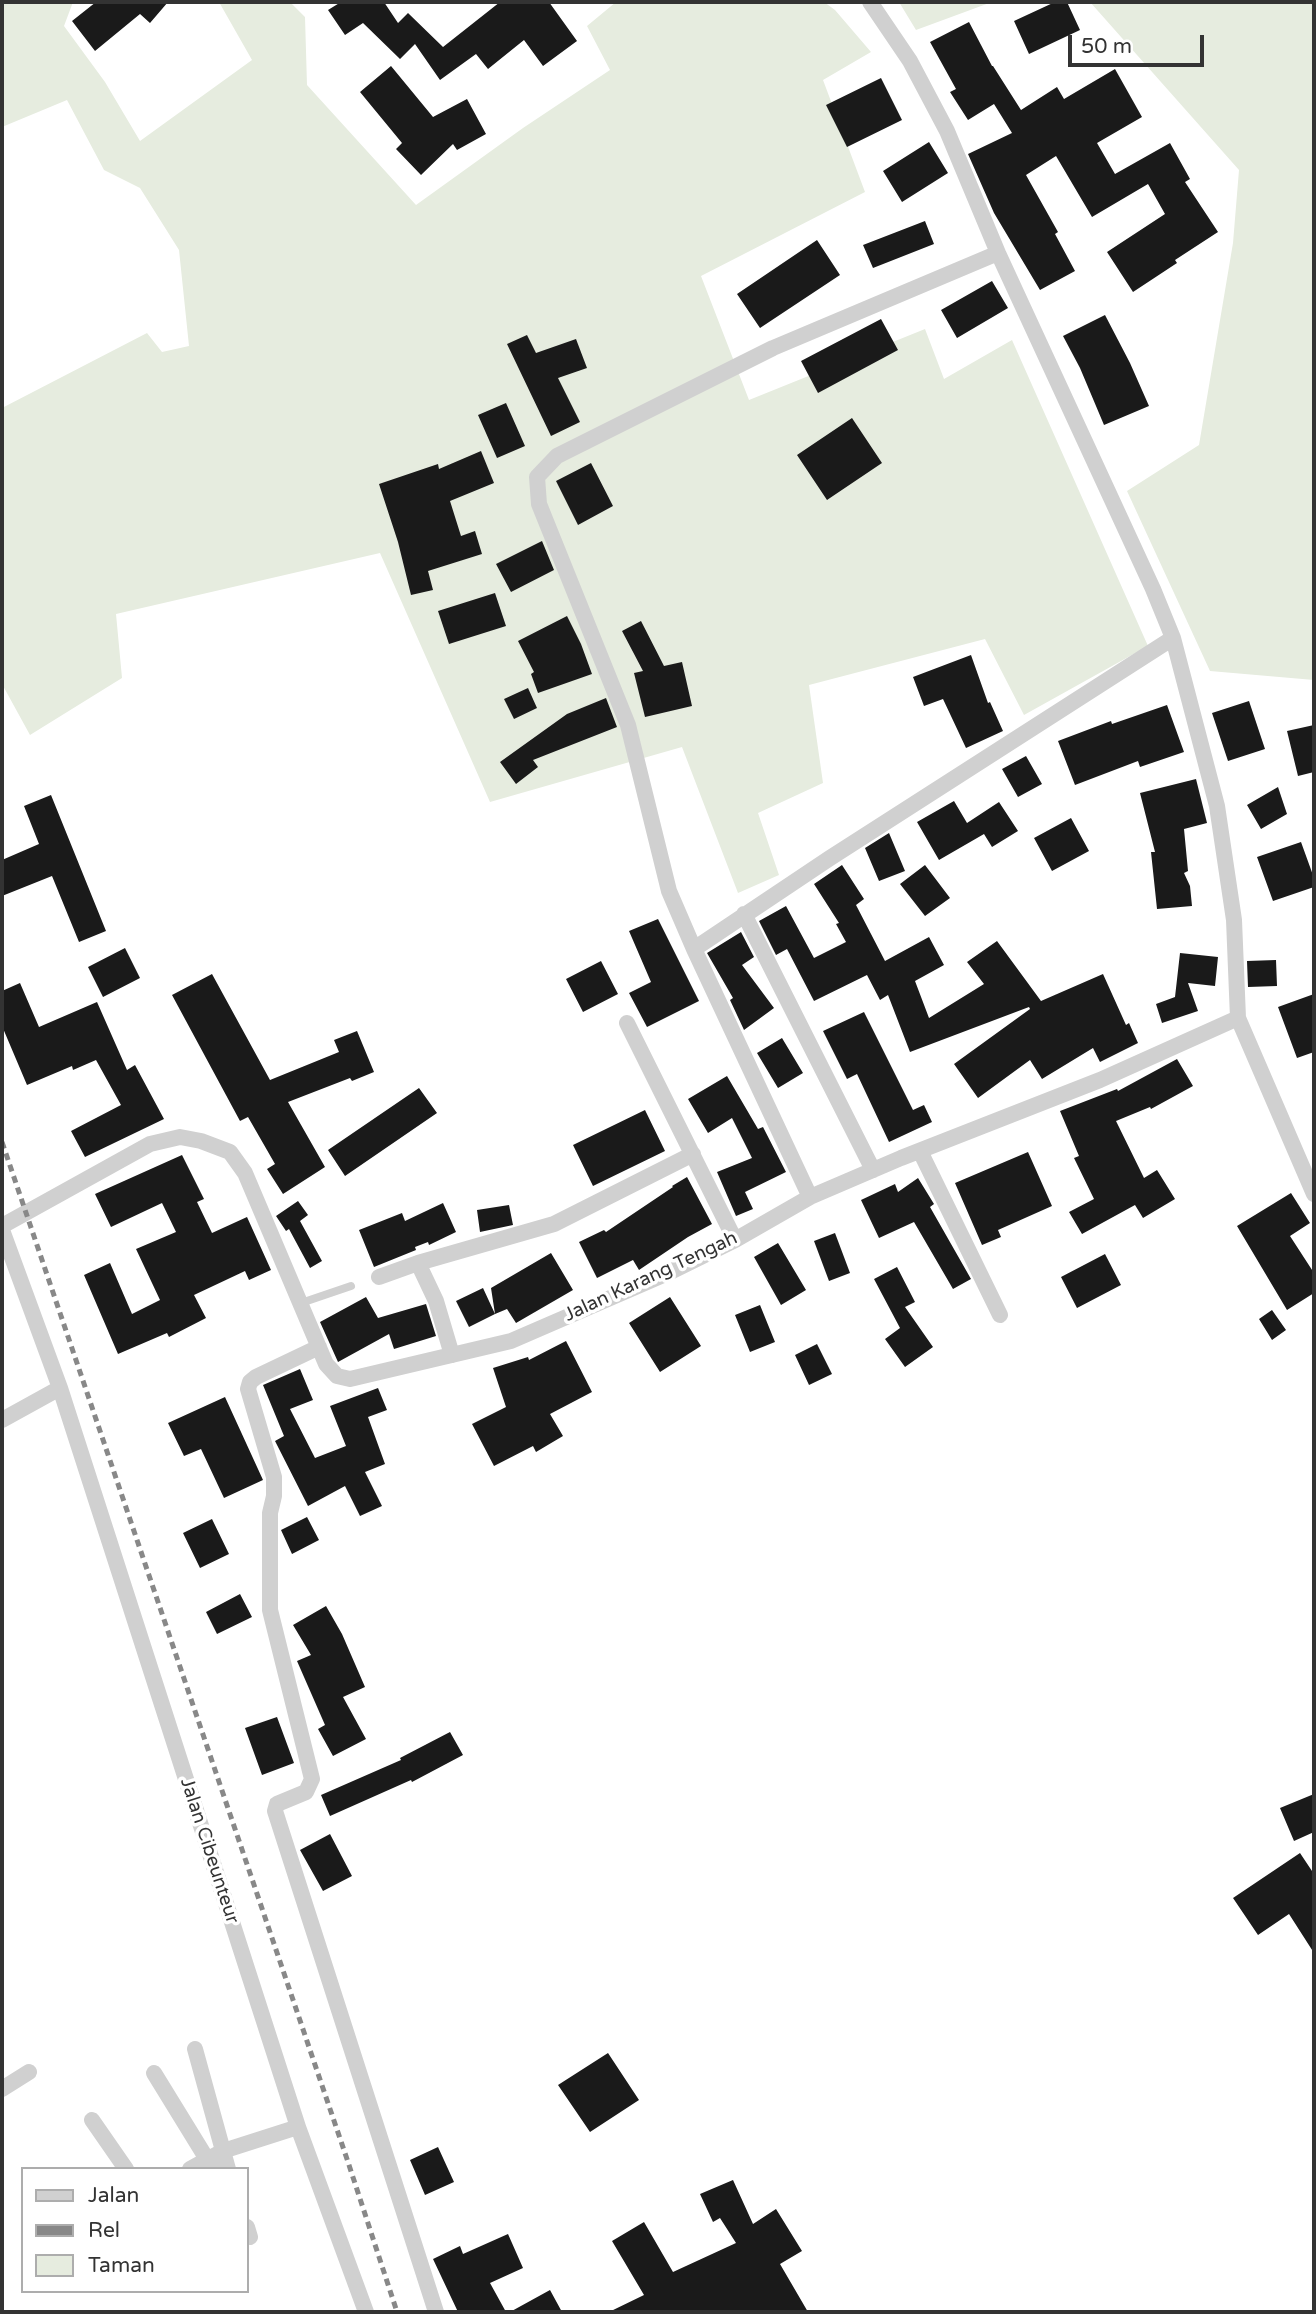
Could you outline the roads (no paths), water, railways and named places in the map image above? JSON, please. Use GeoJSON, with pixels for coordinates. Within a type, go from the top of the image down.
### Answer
{"type":"FeatureCollection","features":[{"type":"Feature","properties":{"kind":"street"},"geometry":{"type":"LineString","coordinates":[[870,2],[910,61],[947,131],[998,253],[1173,638],[1217,806],[1234,920],[1238,1018],[1314,1194]]}},
{"type":"Feature","properties":{"kind":"street"},"geometry":{"type":"LineString","coordinates":[[810,1197],[669,891],[628,725],[538,504],[537,477],[557,456],[773,348],[998,253]]}},
{"type":"Feature","properties":{"kind":"street"},"geometry":{"type":"LineString","coordinates":[[694,949],[1173,638]]}},
{"type":"Feature","properties":{"kind":"street"},"geometry":{"type":"LineString","coordinates":[[744,915],[873,1170]]}},
{"type":"Feature","properties":{"kind":"street","name":"Jalan Karang Tengah"},"geometry":{"type":"LineString","coordinates":[[2,1228],[150,1144],[180,1137],[201,1141],[230,1152],[245,1173],[326,1364],[337,1376],[350,1378],[511,1341],[668,1273],[735,1240],[810,1197],[1100,1080],[1238,1018]]}},
{"type":"Feature","properties":{"kind":"street"},"geometry":{"type":"LineString","coordinates":[[627,1023],[735,1240]]}},
{"type":"Feature","properties":{"kind":"street"},"geometry":{"type":"LineString","coordinates":[[920,1151],[1000,1315]]}},
{"type":"Feature","properties":{"kind":"street"},"geometry":{"type":"LineString","coordinates":[[379,1277],[554,1224],[693,1154]]}},
{"type":"Feature","properties":{"kind":"street","name":"Jalan Cibeunteur"},"geometry":{"type":"LineString","coordinates":[[2,1228],[60,1388],[298,2127],[366,2312]]}},
{"type":"Feature","properties":{"kind":"street"},"geometry":{"type":"LineString","coordinates":[[418,1263],[436,1301],[452,1354]]}},
{"type":"Feature","properties":{"kind":"street"},"geometry":{"type":"LineString","coordinates":[[319,1348],[256,1377],[250,1382],[248,1389],[274,1477],[270,1513],[270,1610],[313,1779],[306,1791],[277,1804],[275,1811],[436,2312]]}},
{"type":"Feature","properties":{"kind":"street"},"geometry":{"type":"LineString","coordinates":[[2,1420],[60,1388]]}},
{"type":"Feature","properties":{"kind":"street"},"geometry":{"type":"LineString","coordinates":[[195,2049],[227,2167]]}},
{"type":"Feature","properties":{"kind":"street"},"geometry":{"type":"LineString","coordinates":[[2,2088],[29,2072]]}},
{"type":"Feature","properties":{"kind":"street"},"geometry":{"type":"LineString","coordinates":[[154,2073],[210,2164],[223,2151],[298,2127]]}},
{"type":"Feature","properties":{"kind":"street"},"geometry":{"type":"LineString","coordinates":[[92,2120],[126,2167]]}},
{"type":"Feature","properties":{"kind":"lane"},"geometry":{"type":"LineString","coordinates":[[301,1303],[351,1286]]}},
{"type":"Feature","properties":{"kind":"railway"},"geometry":{"type":"LineString","coordinates":[[2,1142],[397,2312]]}}]}
